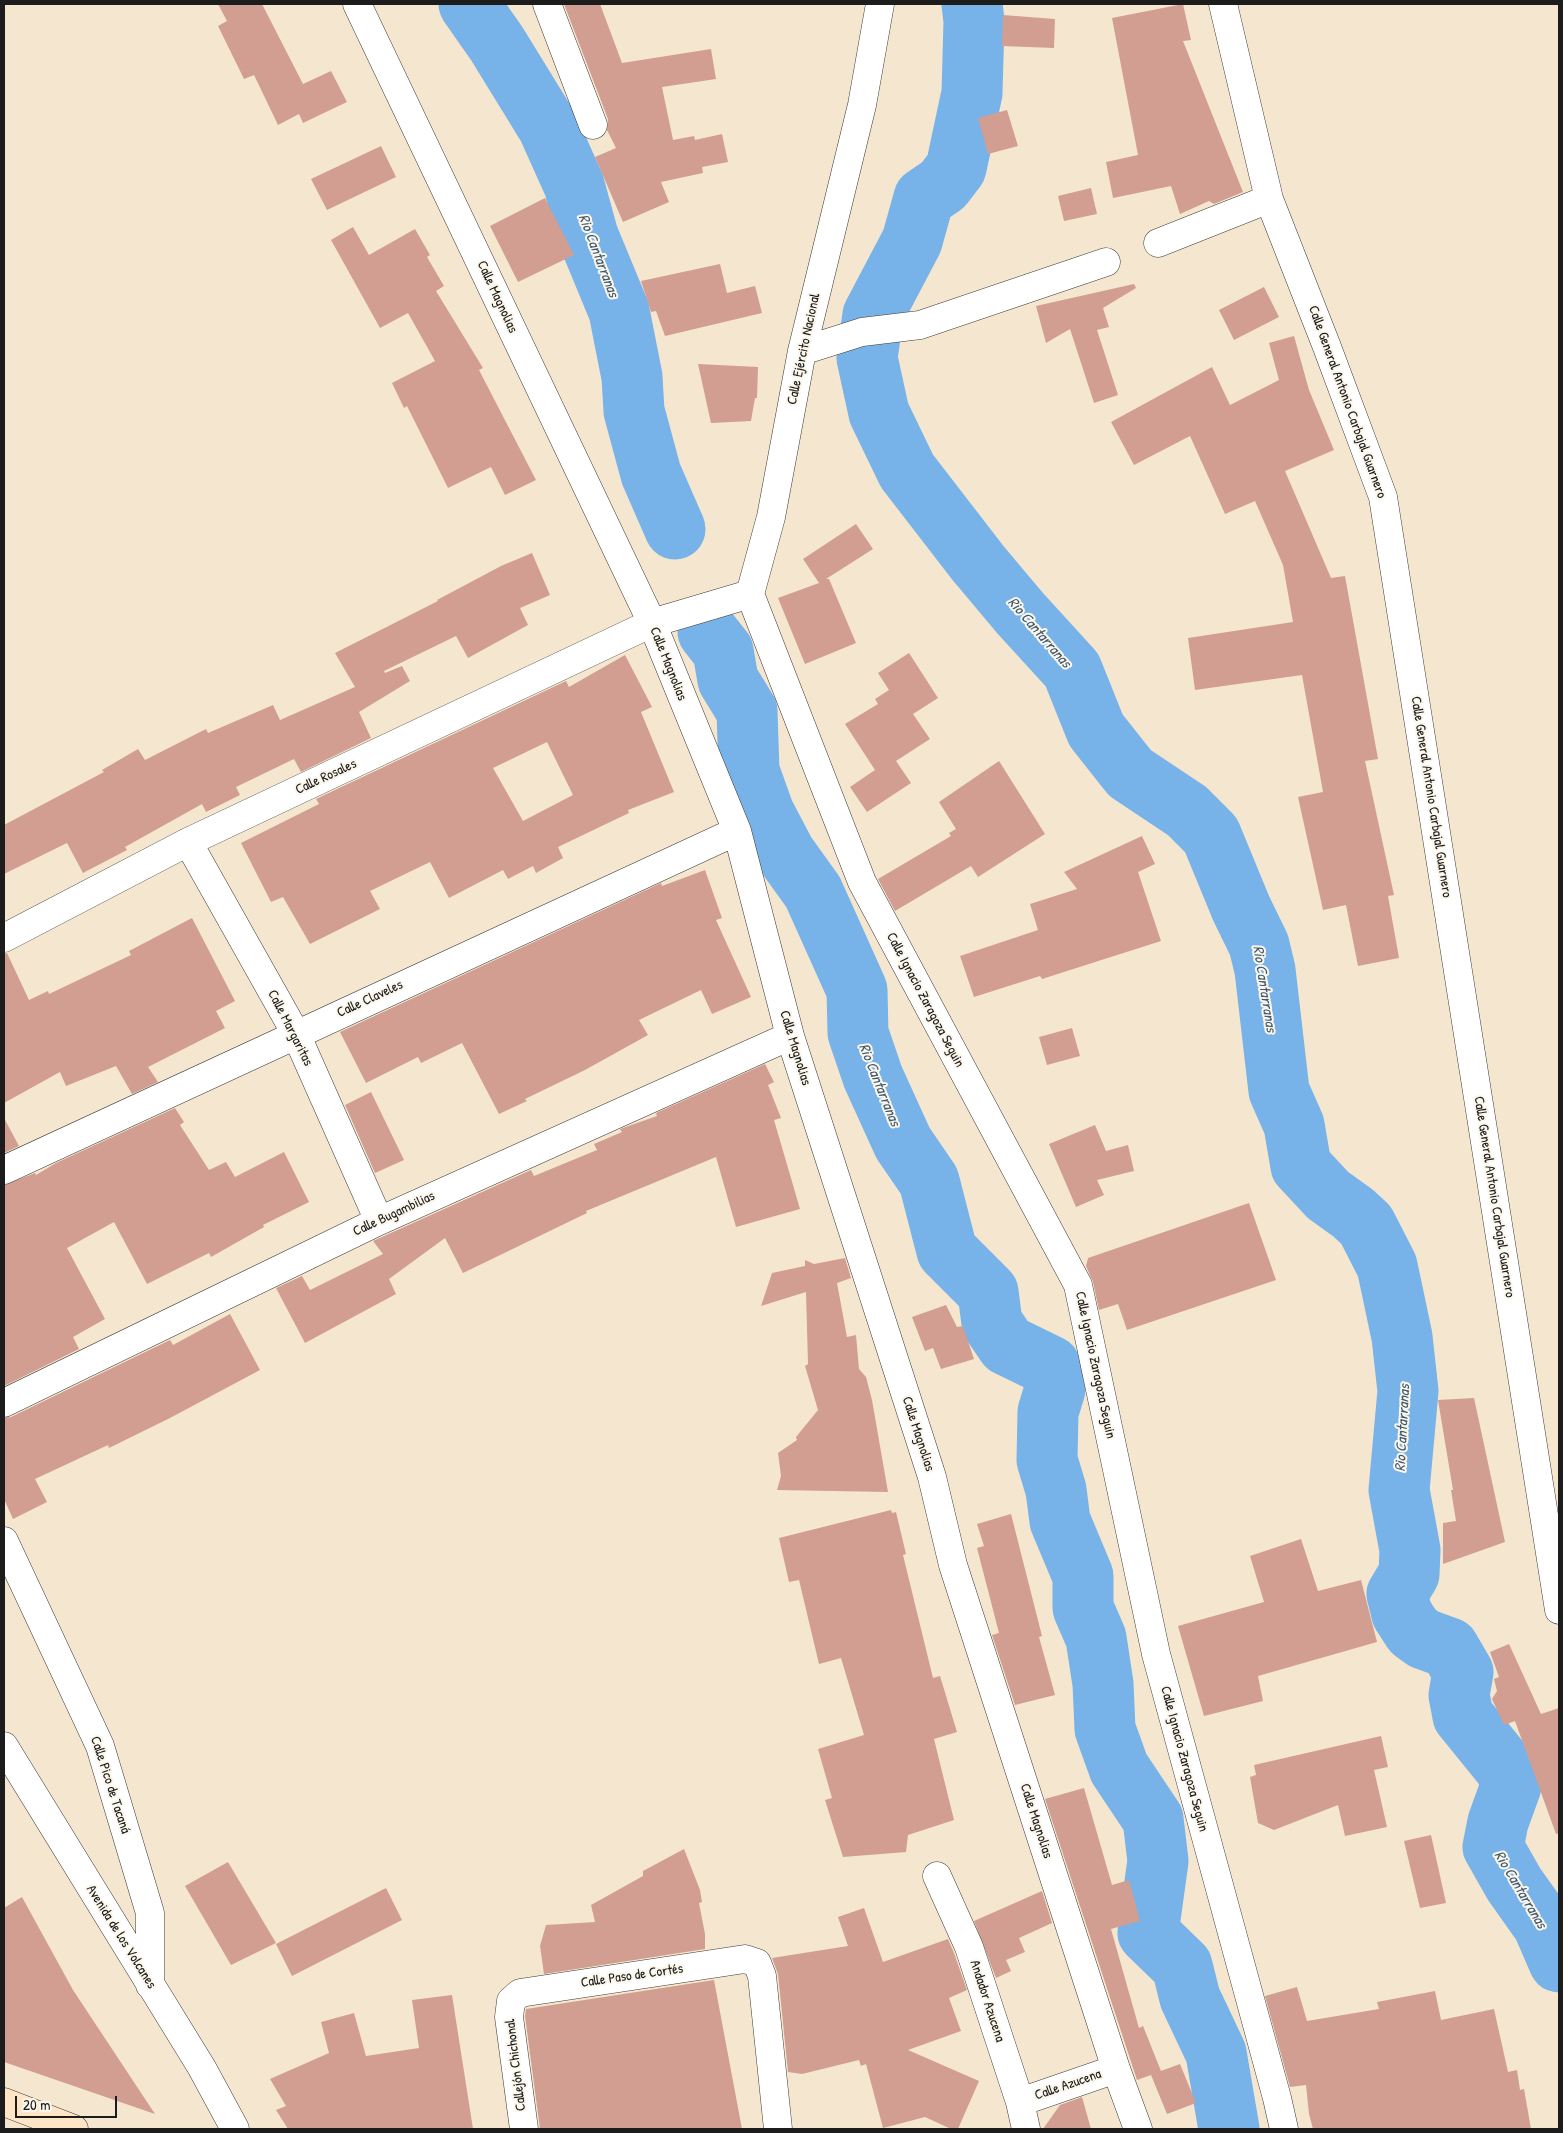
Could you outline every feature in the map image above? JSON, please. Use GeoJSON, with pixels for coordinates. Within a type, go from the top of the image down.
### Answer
{"type":"FeatureCollection","features":[{"type":"Feature","properties":{"kind":"main road"},"geometry":{"type":"LineString","coordinates":[[4,2102],[74,2129]]}},
{"type":"Feature","properties":{"kind":"street","name":"Calle Magnolias"},"geometry":{"type":"LineString","coordinates":[[357,4],[652,623],[738,831],[790,1036],[932,1477],[953,1564],[1116,2069],[1138,2129]]}},
{"type":"Feature","properties":{"kind":"street"},"geometry":{"type":"LineString","coordinates":[[547,4],[593,126]]}},
{"type":"Feature","properties":{"kind":"street","name":"Calle Ejército Nacional"},"geometry":{"type":"LineString","coordinates":[[750,594],[771,517],[802,351],[862,105],[880,4]]}},
{"type":"Feature","properties":{"kind":"street","name":"Calle General Antonio Carbajal Guarnero"},"geometry":{"type":"LineString","coordinates":[[1223,4],[1268,199],[1328,346],[1383,497],[1558,1595]]}},
{"type":"Feature","properties":{"kind":"street"},"geometry":{"type":"LineString","coordinates":[[1158,243],[1268,199]]}},
{"type":"Feature","properties":{"kind":"street"},"geometry":{"type":"LineString","coordinates":[[802,351],[862,332],[920,325],[1106,262]]}},
{"type":"Feature","properties":{"kind":"street"},"geometry":{"type":"LineString","coordinates":[[652,623],[750,594]]}},
{"type":"Feature","properties":{"kind":"street","name":"Calle Ignacio Zaragoza Seguin"},"geometry":{"type":"LineString","coordinates":[[750,594],[862,882],[1078,1285],[1156,1654],[1284,2129]]}},
{"type":"Feature","properties":{"kind":"street","name":"Calle Rosales"},"geometry":{"type":"LineString","coordinates":[[4,938],[188,842],[652,623]]}},
{"type":"Feature","properties":{"kind":"street","name":"Calle Claveles"},"geometry":{"type":"LineString","coordinates":[[4,1170],[738,831]]}},
{"type":"Feature","properties":{"kind":"street","name":"Calle Margaritas"},"geometry":{"type":"LineString","coordinates":[[188,842],[296,1034],[379,1221]]}},
{"type":"Feature","properties":{"kind":"street","name":"Calle Bugambilias"},"geometry":{"type":"LineString","coordinates":[[4,1403],[379,1221],[790,1036]]}},
{"type":"Feature","properties":{"kind":"street","name":"Calle Pico de Tacaná"},"geometry":{"type":"LineString","coordinates":[[4,1542],[100,1746],[150,1913],[150,1985]]}},
{"type":"Feature","properties":{"kind":"street","name":"Avenida de los Volcanes"},"geometry":{"type":"LineString","coordinates":[[4,1746],[202,2068],[235,2129]]}},
{"type":"Feature","properties":{"kind":"street","name":"Andador Azucena"},"geometry":{"type":"LineString","coordinates":[[937,1876],[970,1947],[1020,2102],[1026,2129]]}},
{"type":"Feature","properties":{"kind":"street","name":"Calle Paso de Cortés"},"geometry":{"type":"LineString","coordinates":[[511,2002],[520,1993],[745,1959],[757,1963],[762,1976],[778,2129]]}},
{"type":"Feature","properties":{"kind":"street","name":"Callejón Chichonal"},"geometry":{"type":"LineString","coordinates":[[511,2002],[509,2017],[524,2129]]}},
{"type":"Feature","properties":{"kind":"street","name":"Calle Azucena"},"geometry":{"type":"LineString","coordinates":[[1020,2102],[1116,2069]]}},
{"type":"Feature","properties":{"kind":"building"},"geometry":{"type":"Polygon","coordinates":[[[218,4],[262,4],[303,84],[331,71],[347,102],[303,123],[299,114],[278,125],[254,75],[244,79],[218,26],[227,21],[218,4]]]}},
{"type":"Feature","properties":{"kind":"building"},"geometry":{"type":"Polygon","coordinates":[[[564,4],[600,4],[622,63],[711,49],[716,79],[662,87],[673,140],[694,136],[695,140],[722,134],[728,162],[702,167],[703,173],[661,182],[669,202],[623,222],[595,157],[616,148],[607,130],[608,119],[564,4]]]}},
{"type":"Feature","properties":{"kind":"building"},"geometry":{"type":"Polygon","coordinates":[[[1183,4],[1191,40],[1183,41],[1243,192],[1214,204],[1209,201],[1180,214],[1171,186],[1113,198],[1106,162],[1138,155],[1112,18],[1183,4]]]}},
{"type":"Feature","properties":{"kind":"building"},"geometry":{"type":"Polygon","coordinates":[[[1003,15],[1055,19],[1054,48],[1002,46],[1003,15]]]}},
{"type":"Feature","properties":{"kind":"building"},"geometry":{"type":"Polygon","coordinates":[[[1007,110],[1018,146],[988,154],[978,118],[1007,110]]]}},
{"type":"Feature","properties":{"kind":"building"},"geometry":{"type":"Polygon","coordinates":[[[381,146],[396,177],[327,210],[311,179],[381,146]]]}},
{"type":"Feature","properties":{"kind":"building"},"geometry":{"type":"Polygon","coordinates":[[[1091,188],[1097,214],[1064,221],[1058,196],[1091,188]]]}},
{"type":"Feature","properties":{"kind":"building"},"geometry":{"type":"Polygon","coordinates":[[[545,198],[574,255],[518,282],[490,226],[545,198]]]}},
{"type":"Feature","properties":{"kind":"building"},"geometry":{"type":"Polygon","coordinates":[[[353,227],[369,255],[415,229],[430,255],[427,257],[444,286],[436,291],[483,368],[479,370],[536,480],[505,495],[491,467],[448,488],[407,406],[404,408],[392,383],[435,361],[408,313],[380,328],[331,240],[353,227]]]}},
{"type":"Feature","properties":{"kind":"building"},"geometry":{"type":"Polygon","coordinates":[[[720,264],[727,293],[755,286],[762,313],[665,336],[656,311],[651,312],[641,281],[720,264]]]}},
{"type":"Feature","properties":{"kind":"building"},"geometry":{"type":"Polygon","coordinates":[[[1134,284],[1136,288],[1103,308],[1109,327],[1097,330],[1118,395],[1094,403],[1070,329],[1046,343],[1036,306],[1134,284]]]}},
{"type":"Feature","properties":{"kind":"building"},"geometry":{"type":"Polygon","coordinates":[[[1264,287],[1279,317],[1234,340],[1219,310],[1264,287]]]}},
{"type":"Feature","properties":{"kind":"building"},"geometry":{"type":"Polygon","coordinates":[[[1294,336],[1309,390],[1334,450],[1285,471],[1331,578],[1345,576],[1378,759],[1365,761],[1394,895],[1388,896],[1399,958],[1358,966],[1346,905],[1323,910],[1298,797],[1323,792],[1302,675],[1195,690],[1188,638],[1293,622],[1283,565],[1255,501],[1225,514],[1190,436],[1134,465],[1111,422],[1212,367],[1230,405],[1279,380],[1269,343],[1294,336]]]}},
{"type":"Feature","properties":{"kind":"building"},"geometry":{"type":"Polygon","coordinates":[[[698,364],[758,367],[757,398],[755,398],[751,421],[711,423],[698,364]]]}},
{"type":"Feature","properties":{"kind":"building"},"geometry":{"type":"Polygon","coordinates":[[[856,524],[873,549],[826,579],[829,579],[856,643],[805,664],[778,598],[819,583],[803,559],[856,524]]]}},
{"type":"Feature","properties":{"kind":"building"},"geometry":{"type":"Polygon","coordinates":[[[532,553],[550,595],[520,608],[528,625],[468,658],[456,636],[384,671],[385,673],[402,666],[410,681],[359,712],[371,738],[301,772],[294,759],[236,787],[240,795],[206,812],[202,804],[125,847],[127,850],[83,873],[67,843],[4,874],[4,825],[104,772],[102,770],[138,749],[145,760],[206,729],[208,733],[273,705],[280,720],[355,687],[335,653],[438,601],[501,566],[532,553]]]}},
{"type":"Feature","properties":{"kind":"building"},"geometry":{"type":"Polygon","coordinates":[[[909,653],[938,698],[913,714],[930,739],[896,761],[911,783],[867,812],[850,787],[875,770],[845,724],[878,704],[875,699],[889,690],[878,673],[909,653]]]}},
{"type":"Feature","properties":{"kind":"building"},"geometry":{"type":"Polygon","coordinates":[[[625,655],[652,707],[641,712],[674,792],[628,810],[629,813],[558,847],[563,858],[536,873],[533,866],[508,879],[503,870],[449,898],[430,862],[370,891],[380,909],[310,944],[283,897],[271,902],[241,843],[319,804],[316,799],[566,681],[569,687],[625,655]],[[547,742],[493,768],[523,821],[573,795],[547,742]]]}},
{"type":"Feature","properties":{"kind":"building"},"geometry":{"type":"Polygon","coordinates":[[[999,761],[1045,834],[978,877],[971,866],[895,911],[878,879],[951,836],[949,833],[956,829],[939,802],[999,761]]]}},
{"type":"Feature","properties":{"kind":"building"},"geometry":{"type":"Polygon","coordinates":[[[1142,836],[1155,864],[1138,872],[1161,941],[1042,979],[1040,976],[974,997],[960,956],[1038,930],[1030,904],[1077,889],[1064,872],[1142,836]]]}},
{"type":"Feature","properties":{"kind":"building"},"geometry":{"type":"Polygon","coordinates":[[[705,870],[722,918],[716,920],[751,997],[712,1014],[701,990],[639,1020],[648,1035],[585,1070],[525,1099],[527,1101],[499,1114],[462,1043],[421,1063],[418,1057],[366,1083],[340,1032],[661,883],[662,886],[705,870]]]}},
{"type":"Feature","properties":{"kind":"building"},"geometry":{"type":"Polygon","coordinates":[[[192,918],[235,1001],[216,1011],[225,1028],[148,1067],[158,1082],[132,1094],[116,1066],[66,1086],[60,1072],[4,1103],[4,954],[7,953],[29,1000],[48,991],[49,994],[131,955],[129,951],[192,918]]]}},
{"type":"Feature","properties":{"kind":"building"},"geometry":{"type":"Polygon","coordinates":[[[1072,1028],[1080,1056],[1047,1065],[1039,1037],[1072,1028]]]}},
{"type":"Feature","properties":{"kind":"building"},"geometry":{"type":"Polygon","coordinates":[[[765,1064],[774,1082],[768,1085],[781,1118],[774,1120],[800,1209],[736,1227],[716,1157],[586,1211],[587,1213],[463,1273],[445,1238],[389,1279],[396,1294],[305,1343],[276,1288],[302,1276],[310,1290],[383,1254],[373,1241],[531,1170],[534,1176],[597,1150],[594,1144],[622,1132],[620,1129],[657,1116],[656,1113],[765,1064]]]}},
{"type":"Feature","properties":{"kind":"building"},"geometry":{"type":"Polygon","coordinates":[[[371,1092],[404,1160],[375,1173],[345,1105],[371,1092]]]}},
{"type":"Feature","properties":{"kind":"building"},"geometry":{"type":"Polygon","coordinates":[[[175,1108],[184,1122],[180,1125],[209,1170],[226,1162],[235,1177],[284,1152],[309,1202],[263,1225],[264,1227],[211,1257],[209,1253],[147,1284],[114,1222],[67,1248],[105,1319],[73,1337],[79,1349],[4,1386],[4,1185],[35,1173],[36,1175],[56,1163],[175,1108]]]}},
{"type":"Feature","properties":{"kind":"building"},"geometry":{"type":"Polygon","coordinates":[[[4,1118],[19,1146],[4,1153],[4,1118]]]}},
{"type":"Feature","properties":{"kind":"building"},"geometry":{"type":"Polygon","coordinates":[[[1095,1125],[1106,1151],[1128,1145],[1134,1171],[1097,1180],[1104,1195],[1076,1207],[1049,1144],[1095,1125]]]}},
{"type":"Feature","properties":{"kind":"building"},"geometry":{"type":"Polygon","coordinates":[[[1249,1203],[1276,1280],[1127,1330],[1118,1304],[1099,1310],[1093,1282],[1086,1266],[1088,1258],[1249,1203]]]}},
{"type":"Feature","properties":{"kind":"building"},"geometry":{"type":"Polygon","coordinates":[[[845,1258],[851,1278],[837,1283],[847,1337],[856,1335],[859,1369],[866,1377],[872,1400],[888,1492],[777,1490],[781,1476],[778,1453],[797,1440],[796,1437],[818,1410],[805,1366],[808,1364],[806,1292],[761,1306],[772,1273],[805,1266],[805,1260],[814,1264],[845,1258]]]}},
{"type":"Feature","properties":{"kind":"building"},"geometry":{"type":"Polygon","coordinates":[[[946,1305],[957,1327],[963,1326],[974,1359],[941,1369],[933,1348],[925,1351],[912,1317],[946,1305]]]}},
{"type":"Feature","properties":{"kind":"building"},"geometry":{"type":"Polygon","coordinates":[[[230,1314],[260,1370],[109,1448],[108,1445],[35,1479],[47,1502],[13,1519],[4,1499],[4,1418],[11,1417],[170,1340],[173,1345],[230,1314]]]}},
{"type":"Feature","properties":{"kind":"building"},"geometry":{"type":"Polygon","coordinates":[[[1474,1398],[1505,1542],[1443,1564],[1443,1523],[1456,1521],[1451,1490],[1453,1490],[1438,1400],[1474,1398]]]}},
{"type":"Feature","properties":{"kind":"building"},"geometry":{"type":"Polygon","coordinates":[[[891,1510],[892,1513],[896,1512],[906,1554],[903,1555],[933,1678],[940,1676],[957,1732],[934,1739],[954,1820],[908,1835],[906,1852],[843,1857],[825,1800],[832,1798],[818,1749],[864,1735],[841,1658],[819,1664],[799,1580],[789,1582],[779,1538],[891,1510]]]}},
{"type":"Feature","properties":{"kind":"building"},"geometry":{"type":"Polygon","coordinates":[[[1011,1514],[1042,1636],[1039,1637],[1055,1695],[1015,1705],[992,1635],[999,1633],[977,1548],[984,1546],[977,1524],[1011,1514]]]}},
{"type":"Feature","properties":{"kind":"building"},"geometry":{"type":"Polygon","coordinates":[[[1301,1539],[1318,1591],[1361,1580],[1377,1642],[1258,1676],[1263,1701],[1204,1716],[1178,1626],[1264,1602],[1250,1556],[1301,1539]]]}},
{"type":"Feature","properties":{"kind":"building"},"geometry":{"type":"Polygon","coordinates":[[[1509,1644],[1541,1714],[1559,1708],[1559,1833],[1556,1834],[1515,1721],[1504,1725],[1492,1699],[1497,1691],[1494,1679],[1499,1677],[1490,1652],[1509,1644]]]}},
{"type":"Feature","properties":{"kind":"building"},"geometry":{"type":"Polygon","coordinates":[[[1381,1736],[1388,1767],[1374,1770],[1387,1827],[1345,1836],[1338,1805],[1274,1830],[1258,1823],[1250,1777],[1256,1775],[1254,1765],[1381,1736]]]}},
{"type":"Feature","properties":{"kind":"building"},"geometry":{"type":"Polygon","coordinates":[[[1084,1788],[1112,1885],[1129,1880],[1140,1921],[1111,1929],[1139,2028],[1143,2026],[1161,2071],[1180,2064],[1196,2103],[1167,2114],[1151,2075],[1137,2080],[1045,1799],[1084,1788]]]}},
{"type":"Feature","properties":{"kind":"building"},"geometry":{"type":"Polygon","coordinates":[[[1431,1835],[1446,1903],[1420,1908],[1404,1841],[1431,1835]]]}},
{"type":"Feature","properties":{"kind":"building"},"geometry":{"type":"Polygon","coordinates":[[[684,1849],[700,1890],[702,1902],[699,1903],[705,1934],[705,1949],[544,1974],[540,1946],[546,1925],[595,1922],[591,1905],[643,1876],[643,1871],[684,1849]]]}},
{"type":"Feature","properties":{"kind":"building"},"geometry":{"type":"Polygon","coordinates":[[[228,1862],[276,1943],[231,1965],[185,1886],[228,1862]]]}},
{"type":"Feature","properties":{"kind":"building"},"geometry":{"type":"Polygon","coordinates":[[[386,1888],[402,1920],[292,1976],[276,1944],[386,1888]]]}},
{"type":"Feature","properties":{"kind":"building"},"geometry":{"type":"Polygon","coordinates":[[[1042,1891],[1052,1923],[1019,1938],[1025,1952],[1006,1960],[1011,1971],[996,1978],[974,1921],[1042,1891]]]}},
{"type":"Feature","properties":{"kind":"building"},"geometry":{"type":"Polygon","coordinates":[[[22,1897],[73,1990],[155,2114],[4,2062],[4,1908],[22,1897]]]}},
{"type":"Feature","properties":{"kind":"building"},"geometry":{"type":"Polygon","coordinates":[[[864,1908],[883,1962],[948,1939],[954,1953],[967,1990],[949,1998],[961,2031],[908,2050],[979,2081],[958,2129],[951,2129],[925,2117],[883,2128],[866,2064],[861,2066],[859,2060],[802,2074],[788,2072],[778,1974],[772,1958],[848,1946],[838,1917],[864,1908]]]}},
{"type":"Feature","properties":{"kind":"building"},"geometry":{"type":"Polygon","coordinates":[[[714,1980],[742,2129],[540,2129],[525,2016],[526,2009],[714,1980]]]}},
{"type":"Feature","properties":{"kind":"building"},"geometry":{"type":"Polygon","coordinates":[[[1297,1987],[1307,2021],[1379,2009],[1377,2002],[1435,1991],[1441,2020],[1494,2009],[1508,2072],[1517,2070],[1520,2090],[1524,2089],[1531,2129],[1313,2129],[1309,2114],[1306,2085],[1290,2087],[1265,1996],[1297,1987]]]}},
{"type":"Feature","properties":{"kind":"building"},"geometry":{"type":"Polygon","coordinates":[[[452,1995],[473,2129],[288,2129],[276,2110],[286,2106],[270,2079],[329,2053],[321,2022],[354,2013],[366,2056],[419,2048],[412,2000],[452,1995]]]}},
{"type":"Feature","properties":{"kind":"building"},"geometry":{"type":"Polygon","coordinates":[[[1082,2097],[1091,2129],[1043,2129],[1060,2105],[1082,2097]]]}},
{"type":"Feature","properties":{"kind":"waterway","name":"Rio Cantarranas"},"geometry":{"type":"LineString","coordinates":[[469,4],[497,44],[548,127],[574,185],[588,236],[619,311],[632,377],[634,411],[651,474],[675,529]]}},
{"type":"Feature","properties":{"kind":"waterway","name":"Rio Cantarranas"},"geometry":{"type":"LineString","coordinates":[[972,4],[974,21],[972,93],[956,168],[943,185],[924,198],[912,241],[873,315],[867,358],[879,413],[907,471],[978,563],[1072,670],[1096,730],[1130,773],[1187,811],[1211,835],[1241,908],[1259,945],[1265,970],[1279,1091],[1294,1125],[1301,1166],[1328,1195],[1366,1225],[1387,1266],[1402,1337],[1408,1391],[1399,1490],[1410,1550],[1409,1574],[1397,1594],[1402,1614],[1413,1631],[1424,1639],[1449,1648],[1463,1672],[1459,1695],[1463,1716],[1506,1769],[1511,1786],[1498,1822],[1493,1847],[1514,1884],[1543,1925],[1559,1962]]}},
{"type":"Feature","properties":{"kind":"waterway","name":"Rio Cantarranas"},"geometry":{"type":"LineString","coordinates":[[708,632],[723,651],[728,680],[747,711],[749,771],[764,813],[785,853],[813,892],[857,990],[858,1033],[873,1077],[903,1143],[929,1181],[947,1251],[988,1292],[992,1323],[1007,1345],[1050,1366],[1055,1389],[1048,1412],[1047,1460],[1056,1490],[1060,1521],[1083,1576],[1083,1608],[1096,1638],[1103,1684],[1105,1729],[1119,1768],[1153,1819],[1158,1861],[1148,1933],[1182,1966],[1190,1998],[1216,2053],[1229,2129]]}}]}
